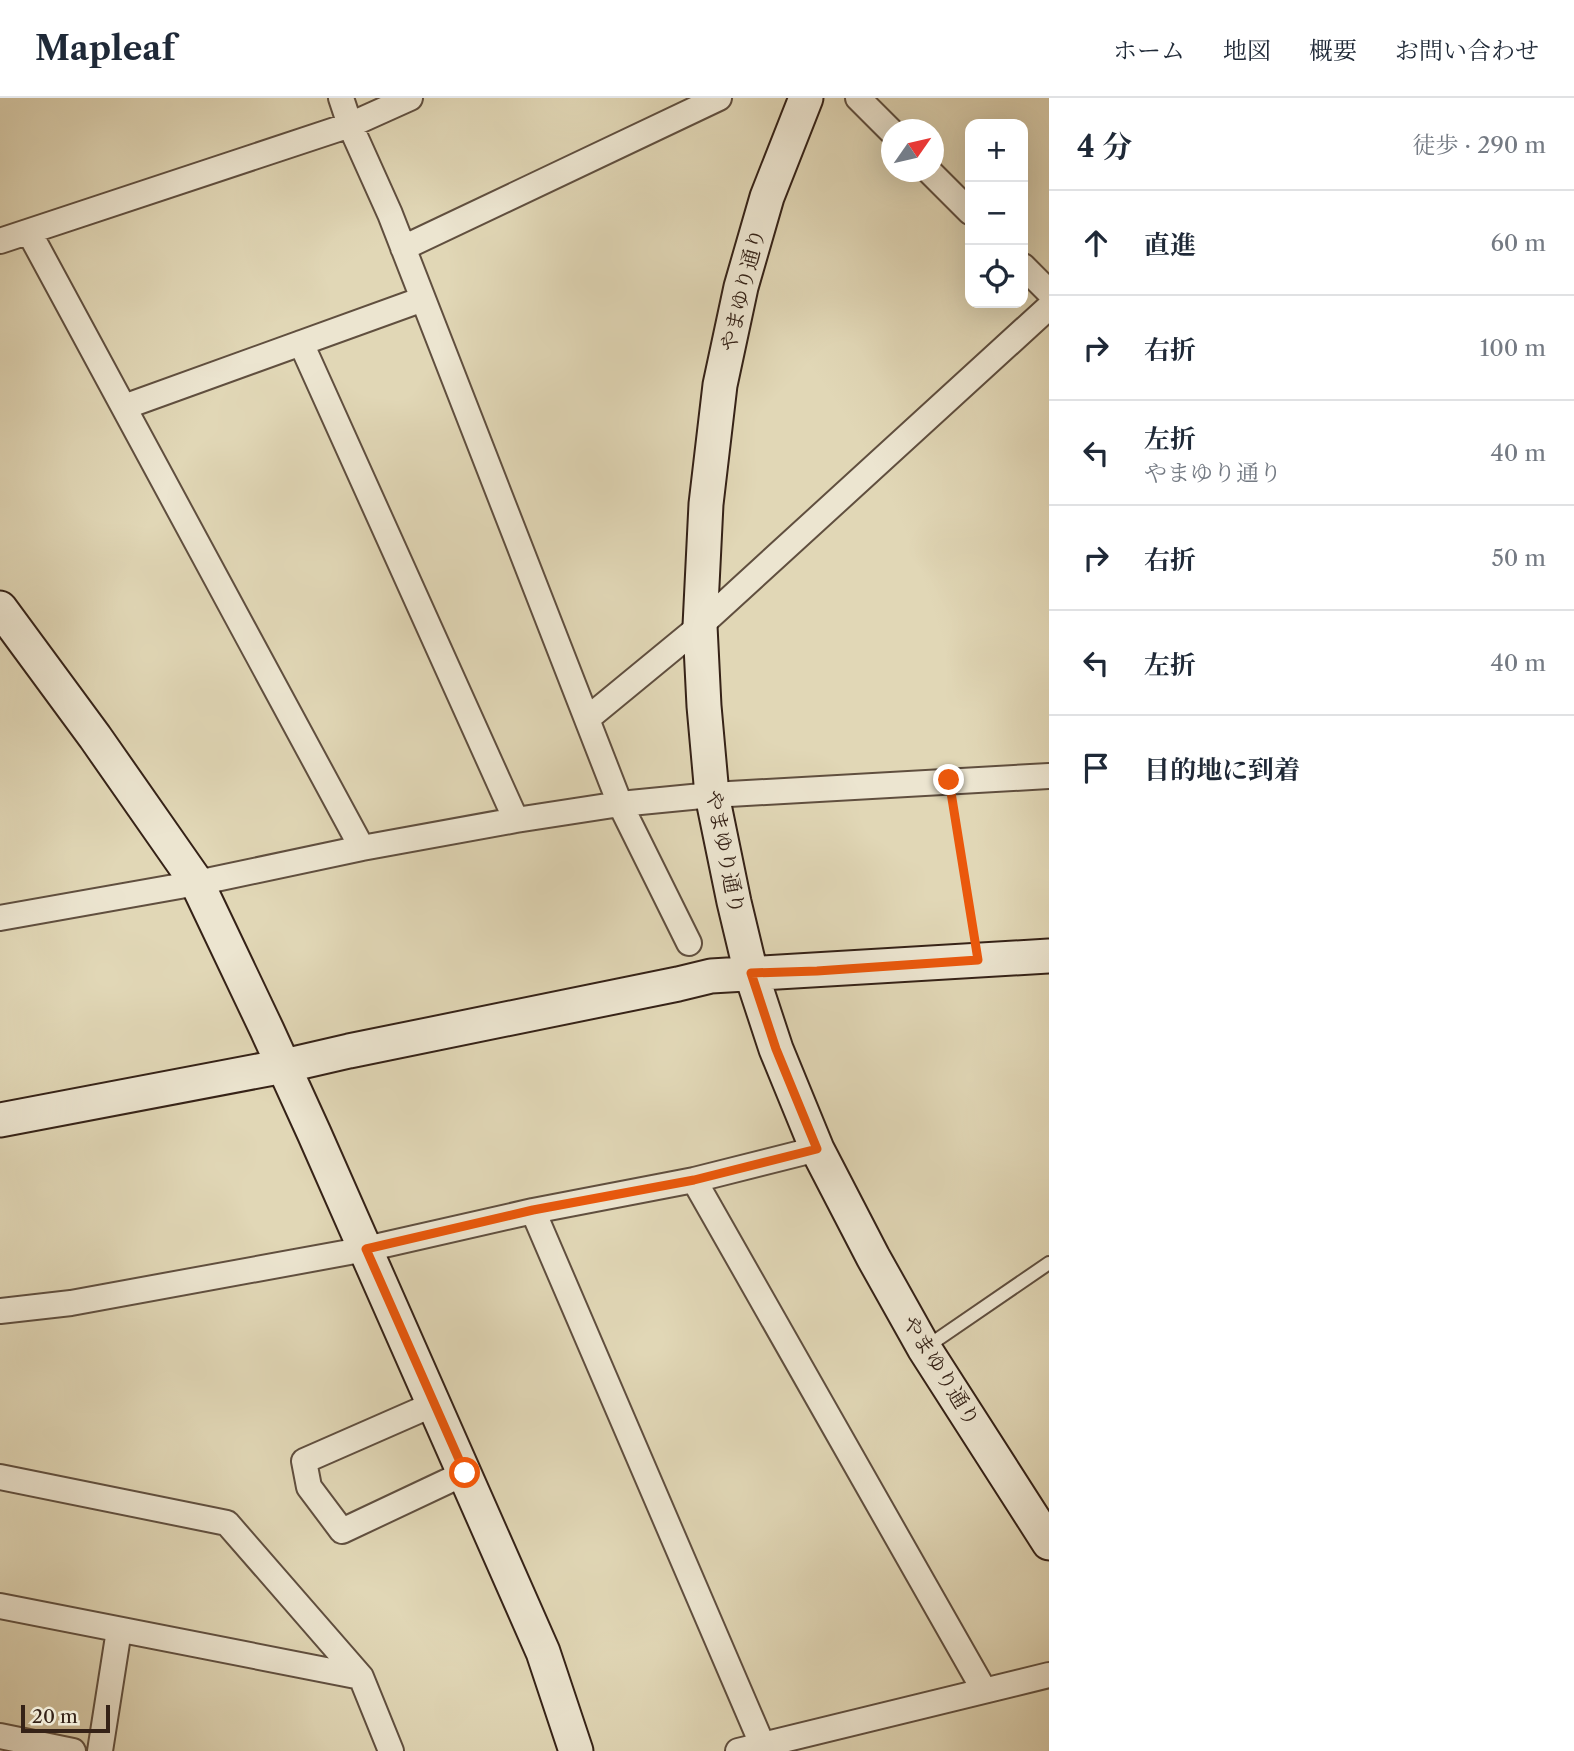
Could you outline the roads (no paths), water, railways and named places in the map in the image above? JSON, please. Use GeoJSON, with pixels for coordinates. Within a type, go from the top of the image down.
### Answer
{"type":"FeatureCollection","features":[{"type":"Feature","properties":{"kind":"street"},"geometry":{"type":"LineString","coordinates":[[341,98],[403,248],[621,804],[689,943]]}},
{"type":"Feature","properties":{"kind":"street"},"geometry":{"type":"LineString","coordinates":[[0,241],[350,125],[410,98]]}},
{"type":"Feature","properties":{"kind":"street"},"geometry":{"type":"LineString","coordinates":[[403,248],[719,98]]}},
{"type":"Feature","properties":{"kind":"street","name":"やまゆり通り"},"geometry":{"type":"LineString","coordinates":[[806,98],[763,210],[741,287],[720,385],[706,504],[700,626],[712,794],[751,973],[776,1049],[817,1149],[924,1348],[1049,1543]]}},
{"type":"Feature","properties":{"kind":"street"},"geometry":{"type":"LineString","coordinates":[[858,98],[881,122]]}},
{"type":"Feature","properties":{"kind":"street"},"geometry":{"type":"LineString","coordinates":[[940,182],[965,207]]}},
{"type":"Feature","properties":{"kind":"street"},"geometry":{"type":"LineString","coordinates":[[29,232],[362,848]]}},
{"type":"Feature","properties":{"kind":"street"},"geometry":{"type":"LineString","coordinates":[[1028,270],[1049,292]]}},
{"type":"Feature","properties":{"kind":"street"},"geometry":{"type":"LineString","coordinates":[[124,407],[423,299]]}},
{"type":"Feature","properties":{"kind":"street"},"geometry":{"type":"LineString","coordinates":[[587,719],[700,626],[1049,307]]}},
{"type":"Feature","properties":{"kind":"street"},"geometry":{"type":"LineString","coordinates":[[301,343],[516,820]]}},
{"type":"Feature","properties":{"kind":"street"},"geometry":{"type":"LineString","coordinates":[[0,608],[95,737],[197,883],[284,1066],[465,1473],[543,1652],[576,1751]]}},
{"type":"Feature","properties":{"kind":"street"},"geometry":{"type":"LineString","coordinates":[[0,918],[197,883],[362,848],[621,804],[712,794],[1049,776]]}},
{"type":"Feature","properties":{"kind":"street"},"geometry":{"type":"LineString","coordinates":[[0,1120],[284,1066],[711,976],[1049,956]]}},
{"type":"Feature","properties":{"kind":"street"},"geometry":{"type":"LineString","coordinates":[[0,1311],[71,1303],[366,1249],[533,1210],[694,1180],[817,1149]]}},
{"type":"Feature","properties":{"kind":"street"},"geometry":{"type":"LineString","coordinates":[[694,1180],[984,1690]]}},
{"type":"Feature","properties":{"kind":"street"},"geometry":{"type":"LineString","coordinates":[[533,1210],[764,1747]]}},
{"type":"Feature","properties":{"kind":"street"},"geometry":{"type":"LineString","coordinates":[[434,1404],[304,1461],[309,1487],[342,1531],[465,1473]]}},
{"type":"Feature","properties":{"kind":"street"},"geometry":{"type":"LineString","coordinates":[[0,1477],[227,1524],[361,1677],[391,1751]]}},
{"type":"Feature","properties":{"kind":"street"},"geometry":{"type":"LineString","coordinates":[[0,1606],[361,1677]]}},
{"type":"Feature","properties":{"kind":"street"},"geometry":{"type":"LineString","coordinates":[[100,1751],[119,1630]]}},
{"type":"Feature","properties":{"kind":"street"},"geometry":{"type":"LineString","coordinates":[[738,1751],[764,1747],[1049,1675]]}},
{"type":"Feature","properties":{"kind":"street"},"geometry":{"type":"LineString","coordinates":[[0,1736],[73,1751]]}},
{"type":"Feature","properties":{"kind":"lane"},"geometry":{"type":"LineString","coordinates":[[924,1348],[1049,1263]]}}]}
